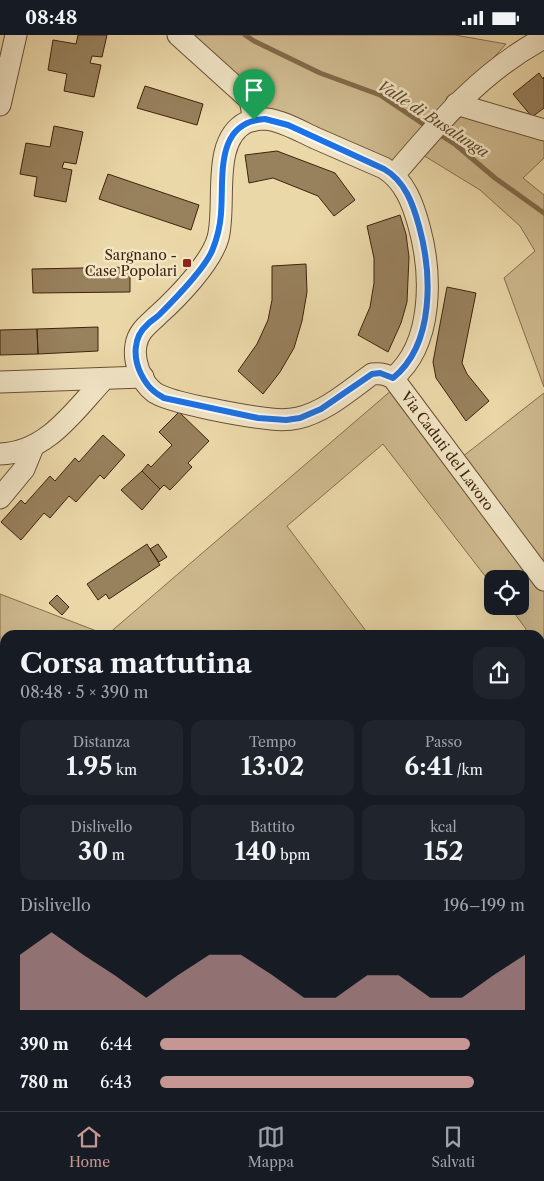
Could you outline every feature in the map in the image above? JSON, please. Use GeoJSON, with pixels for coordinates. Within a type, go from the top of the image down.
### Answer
{"type":"FeatureCollection","features":[{"type":"Feature","properties":{"kind":"street"},"geometry":{"type":"LineString","coordinates":[[0,105],[16,35]]}},
{"type":"Feature","properties":{"kind":"street"},"geometry":{"type":"LineString","coordinates":[[178,35],[250,100],[254,120],[265,119],[288,125],[384,169],[394,175],[406,191],[416,214],[423,242],[428,293],[420,337],[412,356],[401,372],[393,378]]}},
{"type":"Feature","properties":{"kind":"street"},"geometry":{"type":"LineString","coordinates":[[394,175],[469,91],[519,51],[544,38]]}},
{"type":"Feature","properties":{"kind":"street"},"geometry":{"type":"LineString","coordinates":[[456,104],[544,130]]}},
{"type":"Feature","properties":{"kind":"street","name":"Via Caduti del Lavoro"},"geometry":{"type":"LineString","coordinates":[[254,120],[239,127],[231,136],[226,147],[218,238],[210,255],[196,275],[145,326],[136,345],[137,367],[148,386],[154,393],[164,398],[258,418],[286,420],[300,418],[321,409],[372,374],[380,373],[393,378],[544,580]]}},
{"type":"Feature","properties":{"kind":"street"},"geometry":{"type":"LineString","coordinates":[[0,382],[143,377]]}},
{"type":"Feature","properties":{"kind":"street"},"geometry":{"type":"LineString","coordinates":[[0,454],[17,452],[33,447],[58,428],[104,379]]}},
{"type":"Feature","properties":{"kind":"street"},"geometry":{"type":"LineString","coordinates":[[0,498],[24,469],[33,447]]}},
{"type":"Feature","properties":{"kind":"shaded area"},"geometry":{"type":"Polygon","coordinates":[[[176,35],[455,35],[506,44],[454,101],[544,132],[544,158],[523,178],[544,195],[544,387],[504,278],[535,251],[520,226],[480,190],[413,149],[394,168],[260,109],[176,35]]]}},
{"type":"Feature","properties":{"kind":"shaded area"},"geometry":{"type":"Polygon","coordinates":[[[393,389],[453,464],[544,393],[544,630],[526,630],[516,615],[529,615],[529,570],[484,570],[484,575],[383,444],[287,526],[365,630],[113,630],[393,389]]]}},
{"type":"Feature","properties":{"kind":"shaded area"},"geometry":{"type":"Polygon","coordinates":[[[0,594],[94,630],[0,630],[0,594]]]}},
{"type":"Feature","properties":{"kind":"building"},"geometry":{"type":"Polygon","coordinates":[[[78,35],[107,35],[102,57],[92,56],[90,63],[101,65],[94,97],[64,91],[67,74],[48,70],[53,40],[76,44],[78,35]]]}},
{"type":"Feature","properties":{"kind":"building"},"geometry":{"type":"Polygon","coordinates":[[[539,73],[543,79],[544,77],[544,108],[532,117],[513,94],[539,73]]]}},
{"type":"Feature","properties":{"kind":"building"},"geometry":{"type":"Polygon","coordinates":[[[145,86],[203,104],[197,125],[137,108],[145,86]]]}},
{"type":"Feature","properties":{"kind":"building"},"geometry":{"type":"Polygon","coordinates":[[[54,126],[83,132],[76,164],[64,162],[62,168],[72,170],[66,202],[34,196],[37,177],[20,174],[26,143],[50,147],[54,126]]]}},
{"type":"Feature","properties":{"kind":"building"},"geometry":{"type":"Polygon","coordinates":[[[277,151],[335,173],[355,200],[334,216],[318,196],[273,178],[249,183],[245,155],[277,151]]]}},
{"type":"Feature","properties":{"kind":"building"},"geometry":{"type":"Polygon","coordinates":[[[108,174],[199,205],[191,230],[99,199],[108,174]]]}},
{"type":"Feature","properties":{"kind":"building"},"geometry":{"type":"Polygon","coordinates":[[[400,215],[406,234],[409,257],[407,302],[401,323],[388,352],[358,335],[370,307],[374,283],[374,258],[367,226],[400,215]]]}},
{"type":"Feature","properties":{"kind":"building"},"geometry":{"type":"Polygon","coordinates":[[[306,264],[307,292],[302,321],[294,348],[280,372],[263,394],[238,371],[257,344],[268,320],[272,300],[272,266],[306,264]]]}},
{"type":"Feature","properties":{"kind":"building"},"geometry":{"type":"Polygon","coordinates":[[[130,267],[130,292],[33,293],[32,269],[130,267]]]}},
{"type":"Feature","properties":{"kind":"building"},"geometry":{"type":"Polygon","coordinates":[[[447,287],[476,293],[462,363],[467,374],[489,401],[466,421],[436,378],[433,362],[447,287]]]}},
{"type":"Feature","properties":{"kind":"building"},"geometry":{"type":"Polygon","coordinates":[[[98,327],[98,351],[38,354],[37,329],[98,327]]]}},
{"type":"Feature","properties":{"kind":"building"},"geometry":{"type":"Polygon","coordinates":[[[37,329],[38,354],[0,355],[0,330],[37,329]]]}},
{"type":"Feature","properties":{"kind":"building"},"geometry":{"type":"Polygon","coordinates":[[[179,412],[209,441],[188,463],[192,467],[170,490],[164,485],[160,489],[142,471],[148,464],[151,467],[172,445],[159,432],[179,412]]]}},
{"type":"Feature","properties":{"kind":"building"},"geometry":{"type":"Polygon","coordinates":[[[103,435],[125,455],[104,479],[100,475],[76,502],[69,496],[50,518],[44,513],[21,540],[1,522],[21,500],[25,504],[50,476],[55,481],[75,458],[79,462],[103,435]]]}},
{"type":"Feature","properties":{"kind":"building"},"geometry":{"type":"Polygon","coordinates":[[[142,471],[160,489],[142,510],[121,490],[142,471]]]}},
{"type":"Feature","properties":{"kind":"building"},"geometry":{"type":"Polygon","coordinates":[[[147,544],[160,565],[109,599],[106,594],[98,600],[87,584],[147,544]]]}},
{"type":"Feature","properties":{"kind":"building"},"geometry":{"type":"Polygon","coordinates":[[[158,544],[167,557],[159,562],[150,549],[158,544]]]}},
{"type":"Feature","properties":{"kind":"building"},"geometry":{"type":"Polygon","coordinates":[[[57,595],[69,607],[62,615],[49,603],[57,595]]]}},
{"type":"Feature","properties":{"kind":"waterway","name":"Valle di Busalunga"},"geometry":{"type":"LineString","coordinates":[[245,35],[320,73],[380,95],[429,128]]}},
{"type":"Feature","properties":{"kind":"waterway","name":"Valle di Busalunga"},"geometry":{"type":"LineString","coordinates":[[436,132],[456,145],[495,178],[544,213]]}},
{"type":"Feature","properties":{"kind":"place","name":"Sargnano - Case Popolari"},"geometry":{"type":"Point","coordinates":[187,263]}},
{"type":"Feature","properties":{"kind":"route"},"geometry":{"type":"LineString","coordinates":[[265,119],[288,125],[394,175],[406,191],[416,214],[423,242],[426,267],[428,293],[426,312],[420,337],[412,356],[401,372],[393,378],[380,373],[372,374],[321,409],[300,418],[286,420],[258,418],[164,398],[154,393],[137,367],[136,345],[145,326],[196,275],[210,255],[218,238],[226,147],[231,136],[239,127],[254,120],[265,119]]}}]}
